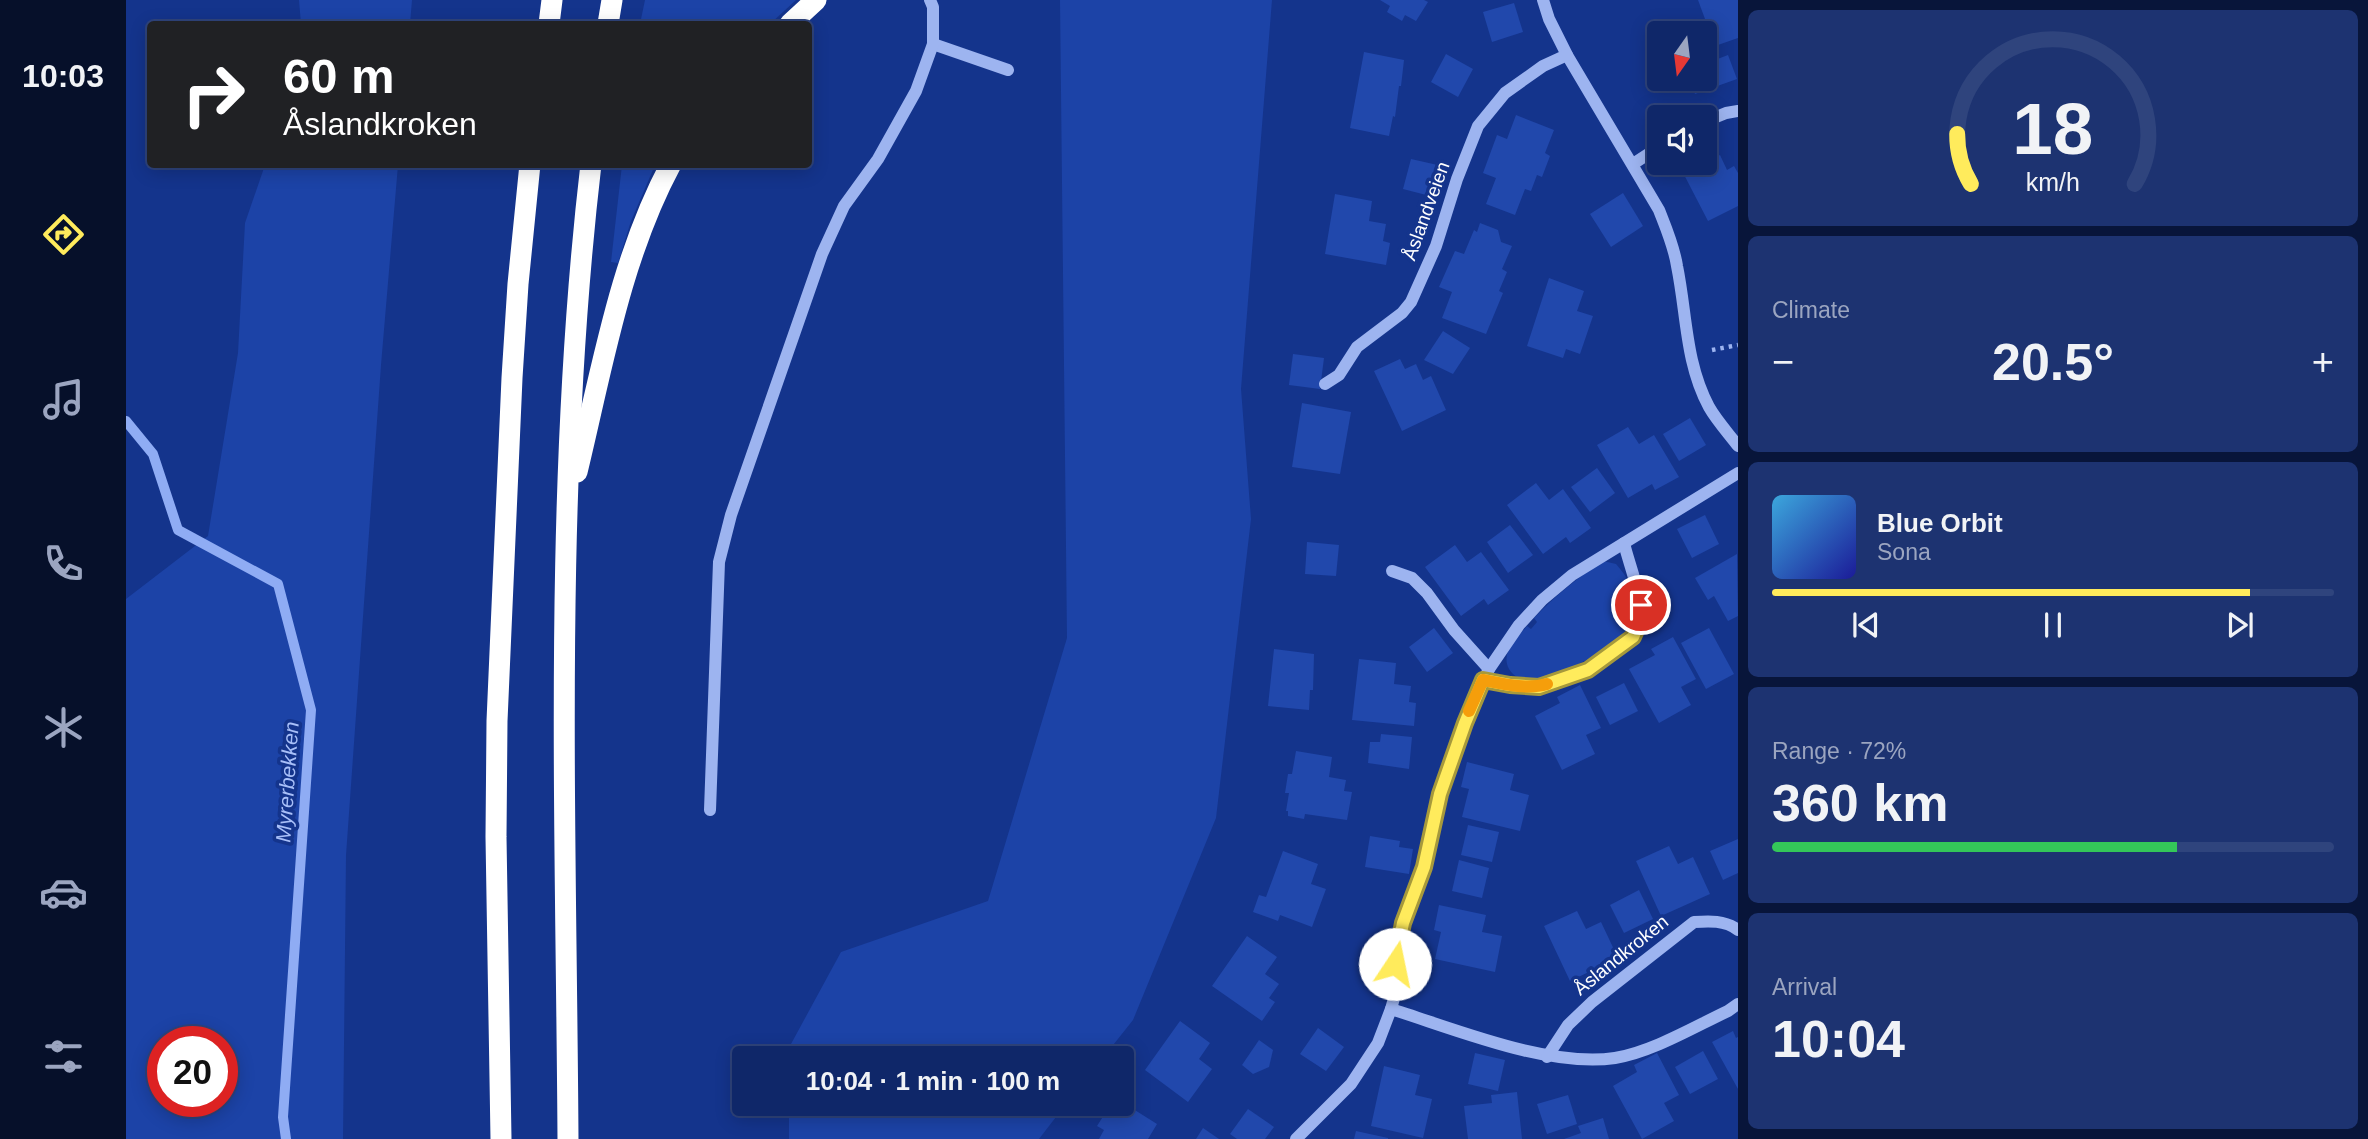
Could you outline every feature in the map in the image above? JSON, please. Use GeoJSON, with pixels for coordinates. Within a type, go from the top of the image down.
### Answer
{"type":"FeatureCollection","features":[{"type":"Feature","properties":{"kind":"highway"},"geometry":{"type":"LineString","coordinates":[[549,21],[552,0]]}},
{"type":"Feature","properties":{"kind":"highway"},"geometry":{"type":"LineString","coordinates":[[608,21],[612,0]]}},
{"type":"Feature","properties":{"kind":"highway"},"geometry":{"type":"LineString","coordinates":[[793,21],[816,0]]}},
{"type":"Feature","properties":{"kind":"highway"},"geometry":{"type":"LineString","coordinates":[[501,1139],[496,837],[497,721],[512,378],[530,168]]}},
{"type":"Feature","properties":{"kind":"highway"},"geometry":{"type":"LineString","coordinates":[[568,1139],[565,519],[570,401],[591,168]]}},
{"type":"Feature","properties":{"kind":"highway"},"geometry":{"type":"LineString","coordinates":[[565,519],[623,283],[657,190],[669,168]]}},
{"type":"Feature","properties":{"kind":"street"},"geometry":{"type":"LineString","coordinates":[[710,810],[719,562],[731,515],[822,254],[844,206],[878,159],[916,91],[933,44],[933,7],[930,0]]}},
{"type":"Feature","properties":{"kind":"street"},"geometry":{"type":"LineString","coordinates":[[1543,0],[1567,55],[1659,210],[1670,236],[1677,266],[1685,332],[1703,394],[1710,410],[1738,446]]}},
{"type":"Feature","properties":{"kind":"street"},"geometry":{"type":"LineString","coordinates":[[933,44],[1008,70]]}},
{"type":"Feature","properties":{"kind":"street","name":"Åslandveien"},"geometry":{"type":"LineString","coordinates":[[1325,384],[1339,375],[1357,347],[1402,313],[1411,302],[1436,246],[1457,179],[1478,126],[1505,93],[1543,66],[1567,55]]}},
{"type":"Feature","properties":{"kind":"street"},"geometry":{"type":"LineString","coordinates":[[1732,112],[1738,100]]}},
{"type":"Feature","properties":{"kind":"street"},"geometry":{"type":"LineString","coordinates":[[1633,164],[1647,155]]}},
{"type":"Feature","properties":{"kind":"street"},"geometry":{"type":"LineString","coordinates":[[1296,1139],[1351,1084],[1378,1043],[1396,991],[1395,964],[1403,923],[1424,867],[1440,794],[1486,674],[1519,625],[1542,600],[1572,576],[1738,473]]}},
{"type":"Feature","properties":{"kind":"street"},"geometry":{"type":"LineString","coordinates":[[1392,571],[1412,578],[1427,593],[1486,674],[1510,685],[1539,687],[1588,670],[1633,637],[1640,621],[1641,605],[1624,543]]}},
{"type":"Feature","properties":{"kind":"street","name":"Åslandkroken"},"geometry":{"type":"LineString","coordinates":[[1547,1057],[1567,1025],[1693,922],[1713,921],[1732,925],[1738,930]]}},
{"type":"Feature","properties":{"kind":"street"},"geometry":{"type":"LineString","coordinates":[[1391,1009],[1547,1057],[1588,1059],[1616,1058],[1645,1048],[1738,1004]]}},
{"type":"Feature","properties":{"kind":"shaded area"},"geometry":{"type":"Polygon","coordinates":[[[299,0],[412,0],[410,21],[301,21],[299,0]]]}},
{"type":"Feature","properties":{"kind":"shaded area"},"geometry":{"type":"Polygon","coordinates":[[[645,0],[796,0],[773,21],[641,21],[645,0]]]}},
{"type":"Feature","properties":{"kind":"shaded area"},"geometry":{"type":"Polygon","coordinates":[[[1060,0],[1272,0],[1241,389],[1251,519],[1216,818],[1133,1020],[1112,1046],[791,1046],[841,952],[988,901],[1067,638],[1060,0]]]}},
{"type":"Feature","properties":{"kind":"shaded area"},"geometry":{"type":"Polygon","coordinates":[[[264,168],[398,168],[346,855],[343,1139],[126,1139],[126,599],[208,536],[238,353],[245,223],[264,168]]]}},
{"type":"Feature","properties":{"kind":"shaded area"},"geometry":{"type":"Polygon","coordinates":[[[622,168],[654,168],[631,221],[618,263],[611,262],[622,168]]]}},
{"type":"Feature","properties":{"kind":"shaded area"},"geometry":{"type":"Polygon","coordinates":[[[1603,561],[1616,564],[1630,583],[1635,611],[1627,631],[1619,641],[1563,672],[1531,680],[1518,677],[1509,669],[1507,663],[1508,651],[1515,640],[1527,626],[1531,629],[1537,622],[1534,618],[1558,595],[1603,561]]]}},
{"type":"Feature","properties":{"kind":"shaded area"},"geometry":{"type":"Polygon","coordinates":[[[789,1116],[1057,1116],[1039,1139],[789,1139],[789,1116]]]}},
{"type":"Feature","properties":{"kind":"building"},"geometry":{"type":"Polygon","coordinates":[[[1380,0],[1428,2],[1416,21],[1405,15],[1402,21],[1387,12],[1390,6],[1380,0]]]}},
{"type":"Feature","properties":{"kind":"building"},"geometry":{"type":"Polygon","coordinates":[[[1698,0],[1738,0],[1738,38],[1717,45],[1717,21],[1706,21],[1698,0]]]}},
{"type":"Feature","properties":{"kind":"building"},"geometry":{"type":"Polygon","coordinates":[[[1514,3],[1523,32],[1492,42],[1483,12],[1514,3]]]}},
{"type":"Feature","properties":{"kind":"building"},"geometry":{"type":"Polygon","coordinates":[[[1364,52],[1404,60],[1395,117],[1393,116],[1389,136],[1350,128],[1364,52]]]}},
{"type":"Feature","properties":{"kind":"building"},"geometry":{"type":"Polygon","coordinates":[[[1446,54],[1473,69],[1458,97],[1431,82],[1446,54]]]}},
{"type":"Feature","properties":{"kind":"building"},"geometry":{"type":"Polygon","coordinates":[[[1728,55],[1737,79],[1717,86],[1717,59],[1728,55]]]}},
{"type":"Feature","properties":{"kind":"building"},"geometry":{"type":"Polygon","coordinates":[[[1516,115],[1554,130],[1545,153],[1550,156],[1542,177],[1537,175],[1531,191],[1525,189],[1515,215],[1486,204],[1496,178],[1483,173],[1497,135],[1507,139],[1516,115]]]}},
{"type":"Feature","properties":{"kind":"building"},"geometry":{"type":"Polygon","coordinates":[[[1720,155],[1727,170],[1734,166],[1738,173],[1738,206],[1708,221],[1684,175],[1717,175],[1717,156],[1720,155]]]}},
{"type":"Feature","properties":{"kind":"building"},"geometry":{"type":"Polygon","coordinates":[[[1411,159],[1442,166],[1434,197],[1403,189],[1411,159]]]}},
{"type":"Feature","properties":{"kind":"building"},"geometry":{"type":"Polygon","coordinates":[[[1623,193],[1643,226],[1611,247],[1590,214],[1623,193]]]}},
{"type":"Feature","properties":{"kind":"building"},"geometry":{"type":"Polygon","coordinates":[[[1335,194],[1372,201],[1369,221],[1386,224],[1383,241],[1390,243],[1386,265],[1325,254],[1335,194]]]}},
{"type":"Feature","properties":{"kind":"building"},"geometry":{"type":"Polygon","coordinates":[[[1480,223],[1498,230],[1501,242],[1512,246],[1502,269],[1507,272],[1499,291],[1503,293],[1486,334],[1442,318],[1452,292],[1439,287],[1455,251],[1464,254],[1474,230],[1477,232],[1480,223]]]}},
{"type":"Feature","properties":{"kind":"building"},"geometry":{"type":"Polygon","coordinates":[[[1549,278],[1584,291],[1577,311],[1593,316],[1580,354],[1566,349],[1563,358],[1527,346],[1549,278]]]}},
{"type":"Feature","properties":{"kind":"building"},"geometry":{"type":"Polygon","coordinates":[[[1443,331],[1470,348],[1453,374],[1424,360],[1443,331]]]}},
{"type":"Feature","properties":{"kind":"building"},"geometry":{"type":"Polygon","coordinates":[[[1293,354],[1324,358],[1320,389],[1289,385],[1293,354]]]}},
{"type":"Feature","properties":{"kind":"building"},"geometry":{"type":"Polygon","coordinates":[[[1400,359],[1405,369],[1416,364],[1423,380],[1431,376],[1446,410],[1402,431],[1374,371],[1400,359]]]}},
{"type":"Feature","properties":{"kind":"building"},"geometry":{"type":"Polygon","coordinates":[[[1302,403],[1351,412],[1340,474],[1292,467],[1302,403]]]}},
{"type":"Feature","properties":{"kind":"building"},"geometry":{"type":"Polygon","coordinates":[[[1690,418],[1706,445],[1679,461],[1663,434],[1690,418]]]}},
{"type":"Feature","properties":{"kind":"building"},"geometry":{"type":"Polygon","coordinates":[[[1628,427],[1639,444],[1654,435],[1679,477],[1655,490],[1652,484],[1628,498],[1597,445],[1628,427]]]}},
{"type":"Feature","properties":{"kind":"building"},"geometry":{"type":"Polygon","coordinates":[[[1597,468],[1615,493],[1590,512],[1571,487],[1597,468]]]}},
{"type":"Feature","properties":{"kind":"building"},"geometry":{"type":"Polygon","coordinates":[[[1536,483],[1549,500],[1563,489],[1591,528],[1570,543],[1566,537],[1543,554],[1507,505],[1536,483]]]}},
{"type":"Feature","properties":{"kind":"building"},"geometry":{"type":"Polygon","coordinates":[[[1705,515],[1719,544],[1692,558],[1677,529],[1705,515]]]}},
{"type":"Feature","properties":{"kind":"building"},"geometry":{"type":"Polygon","coordinates":[[[1510,525],[1533,555],[1508,573],[1487,542],[1510,525]]]}},
{"type":"Feature","properties":{"kind":"building"},"geometry":{"type":"Polygon","coordinates":[[[1307,542],[1339,545],[1336,576],[1305,574],[1307,542]]]}},
{"type":"Feature","properties":{"kind":"building"},"geometry":{"type":"Polygon","coordinates":[[[1455,545],[1467,562],[1481,552],[1509,590],[1488,605],[1484,599],[1461,616],[1425,567],[1455,545]]]}},
{"type":"Feature","properties":{"kind":"building"},"geometry":{"type":"Polygon","coordinates":[[[1737,554],[1738,616],[1728,621],[1714,596],[1708,600],[1695,578],[1737,554]]]}},
{"type":"Feature","properties":{"kind":"building"},"geometry":{"type":"Polygon","coordinates":[[[1434,628],[1453,653],[1427,672],[1409,647],[1434,628]]]}},
{"type":"Feature","properties":{"kind":"building"},"geometry":{"type":"Polygon","coordinates":[[[1709,628],[1734,674],[1706,689],[1681,643],[1709,628]]]}},
{"type":"Feature","properties":{"kind":"building"},"geometry":{"type":"Polygon","coordinates":[[[1673,637],[1696,679],[1681,687],[1691,705],[1659,723],[1629,669],[1655,655],[1651,649],[1673,637]]]}},
{"type":"Feature","properties":{"kind":"building"},"geometry":{"type":"Polygon","coordinates":[[[1274,649],[1314,654],[1313,690],[1310,690],[1309,710],[1268,706],[1274,649]]]}},
{"type":"Feature","properties":{"kind":"building"},"geometry":{"type":"Polygon","coordinates":[[[1359,659],[1396,663],[1394,684],[1411,686],[1409,702],[1416,703],[1414,726],[1352,720],[1359,659]]]}},
{"type":"Feature","properties":{"kind":"building"},"geometry":{"type":"Polygon","coordinates":[[[1624,683],[1638,711],[1610,725],[1596,697],[1624,683]]]}},
{"type":"Feature","properties":{"kind":"building"},"geometry":{"type":"Polygon","coordinates":[[[1580,685],[1601,728],[1586,735],[1595,754],[1562,770],[1535,716],[1560,703],[1557,697],[1580,685]]]}},
{"type":"Feature","properties":{"kind":"building"},"geometry":{"type":"Polygon","coordinates":[[[1381,734],[1412,737],[1409,769],[1368,763],[1370,742],[1380,742],[1381,734]]]}},
{"type":"Feature","properties":{"kind":"building"},"geometry":{"type":"Polygon","coordinates":[[[1296,751],[1332,757],[1329,777],[1346,780],[1344,791],[1352,792],[1347,820],[1305,814],[1304,819],[1288,816],[1286,811],[1289,793],[1285,793],[1296,751]]]}},
{"type":"Feature","properties":{"kind":"building"},"geometry":{"type":"Polygon","coordinates":[[[1467,762],[1514,774],[1510,790],[1529,795],[1520,831],[1462,817],[1469,789],[1461,787],[1467,762]]]}},
{"type":"Feature","properties":{"kind":"building"},"geometry":{"type":"Polygon","coordinates":[[[1468,825],[1499,832],[1492,862],[1461,855],[1468,825]]]}},
{"type":"Feature","properties":{"kind":"building"},"geometry":{"type":"Polygon","coordinates":[[[1370,836],[1400,841],[1399,847],[1413,849],[1409,874],[1365,867],[1370,836]]]}},
{"type":"Feature","properties":{"kind":"building"},"geometry":{"type":"Polygon","coordinates":[[[1738,839],[1738,873],[1723,880],[1710,851],[1738,839]]]}},
{"type":"Feature","properties":{"kind":"building"},"geometry":{"type":"Polygon","coordinates":[[[1669,846],[1678,864],[1693,857],[1710,894],[1661,916],[1636,861],[1669,846]]]}},
{"type":"Feature","properties":{"kind":"building"},"geometry":{"type":"Polygon","coordinates":[[[1283,851],[1318,864],[1311,884],[1326,889],[1312,927],[1280,915],[1278,921],[1253,912],[1259,895],[1266,897],[1283,851]]]}},
{"type":"Feature","properties":{"kind":"building"},"geometry":{"type":"Polygon","coordinates":[[[1459,860],[1489,868],[1482,898],[1452,891],[1459,860]]]}},
{"type":"Feature","properties":{"kind":"building"},"geometry":{"type":"Polygon","coordinates":[[[1639,890],[1653,919],[1624,933],[1610,905],[1639,890]]]}},
{"type":"Feature","properties":{"kind":"building"},"geometry":{"type":"Polygon","coordinates":[[[1439,905],[1486,915],[1482,932],[1502,936],[1495,972],[1435,959],[1441,932],[1434,930],[1439,905]]]}},
{"type":"Feature","properties":{"kind":"building"},"geometry":{"type":"Polygon","coordinates":[[[1577,911],[1586,929],[1601,922],[1618,958],[1570,981],[1544,926],[1577,911]]]}},
{"type":"Feature","properties":{"kind":"building"},"geometry":{"type":"Polygon","coordinates":[[[1247,936],[1277,957],[1265,974],[1279,984],[1269,998],[1275,1002],[1262,1021],[1212,986],[1247,936]]]}},
{"type":"Feature","properties":{"kind":"building"},"geometry":{"type":"Polygon","coordinates":[[[1180,1021],[1210,1043],[1199,1059],[1212,1069],[1188,1102],[1145,1070],[1180,1021]]]}},
{"type":"Feature","properties":{"kind":"building"},"geometry":{"type":"Polygon","coordinates":[[[1318,1028],[1344,1047],[1326,1071],[1300,1054],[1318,1028]]]}},
{"type":"Feature","properties":{"kind":"building"},"geometry":{"type":"Polygon","coordinates":[[[1733,1031],[1736,1038],[1738,1037],[1738,1089],[1712,1042],[1733,1031]]]}},
{"type":"Feature","properties":{"kind":"building"},"geometry":{"type":"Polygon","coordinates":[[[1259,1040],[1273,1050],[1269,1067],[1253,1074],[1242,1065],[1259,1040]]]}},
{"type":"Feature","properties":{"kind":"building"},"geometry":{"type":"Polygon","coordinates":[[[1703,1051],[1718,1079],[1690,1094],[1675,1067],[1703,1051]]]}},
{"type":"Feature","properties":{"kind":"building"},"geometry":{"type":"Polygon","coordinates":[[[1475,1053],[1505,1060],[1498,1091],[1468,1084],[1475,1053]]]}},
{"type":"Feature","properties":{"kind":"building"},"geometry":{"type":"Polygon","coordinates":[[[1657,1053],[1679,1095],[1664,1103],[1674,1121],[1642,1139],[1613,1086],[1637,1072],[1634,1065],[1657,1053]]]}},
{"type":"Feature","properties":{"kind":"building"},"geometry":{"type":"Polygon","coordinates":[[[1384,1066],[1420,1075],[1415,1095],[1432,1099],[1423,1138],[1371,1126],[1384,1066]]]}},
{"type":"Feature","properties":{"kind":"building"},"geometry":{"type":"Polygon","coordinates":[[[1517,1092],[1522,1139],[1468,1139],[1464,1106],[1492,1103],[1491,1095],[1517,1092]]]}},
{"type":"Feature","properties":{"kind":"building"},"geometry":{"type":"Polygon","coordinates":[[[1568,1095],[1577,1124],[1547,1134],[1537,1104],[1568,1095]]]}},
{"type":"Feature","properties":{"kind":"building"},"geometry":{"type":"Polygon","coordinates":[[[1248,1109],[1274,1127],[1265,1139],[1237,1139],[1230,1134],[1248,1109]]]}},
{"type":"Feature","properties":{"kind":"building"},"geometry":{"type":"Polygon","coordinates":[[[1134,1110],[1157,1124],[1148,1139],[1099,1139],[1104,1130],[1097,1126],[1103,1116],[1134,1116],[1134,1110]]]}},
{"type":"Feature","properties":{"kind":"building"},"geometry":{"type":"Polygon","coordinates":[[[1603,1118],[1609,1139],[1564,1139],[1581,1133],[1578,1126],[1603,1118]]]}},
{"type":"Feature","properties":{"kind":"building"},"geometry":{"type":"Polygon","coordinates":[[[1203,1128],[1219,1139],[1196,1139],[1203,1128]]]}},
{"type":"Feature","properties":{"kind":"building"},"geometry":{"type":"Polygon","coordinates":[[[1356,1131],[1388,1138],[1388,1139],[1354,1139],[1356,1131]]]}},
{"type":"Feature","properties":{"kind":"waterway","name":"Myrerbekken"},"geometry":{"type":"LineString","coordinates":[[126,421],[153,454],[178,530],[278,584],[311,710],[283,1117],[286,1139]]}},
{"type":"Feature","properties":{"kind":"slow traffic"},"geometry":{"type":"LineString","coordinates":[[1469,711],[1483,680],[1539,687],[1547,684]]}},
{"type":"Feature","properties":{"kind":"route"},"geometry":{"type":"LineString","coordinates":[[1395,964],[1403,923],[1424,867],[1440,794],[1483,680],[1539,687],[1588,670],[1633,637],[1640,621],[1641,605]]}}]}
